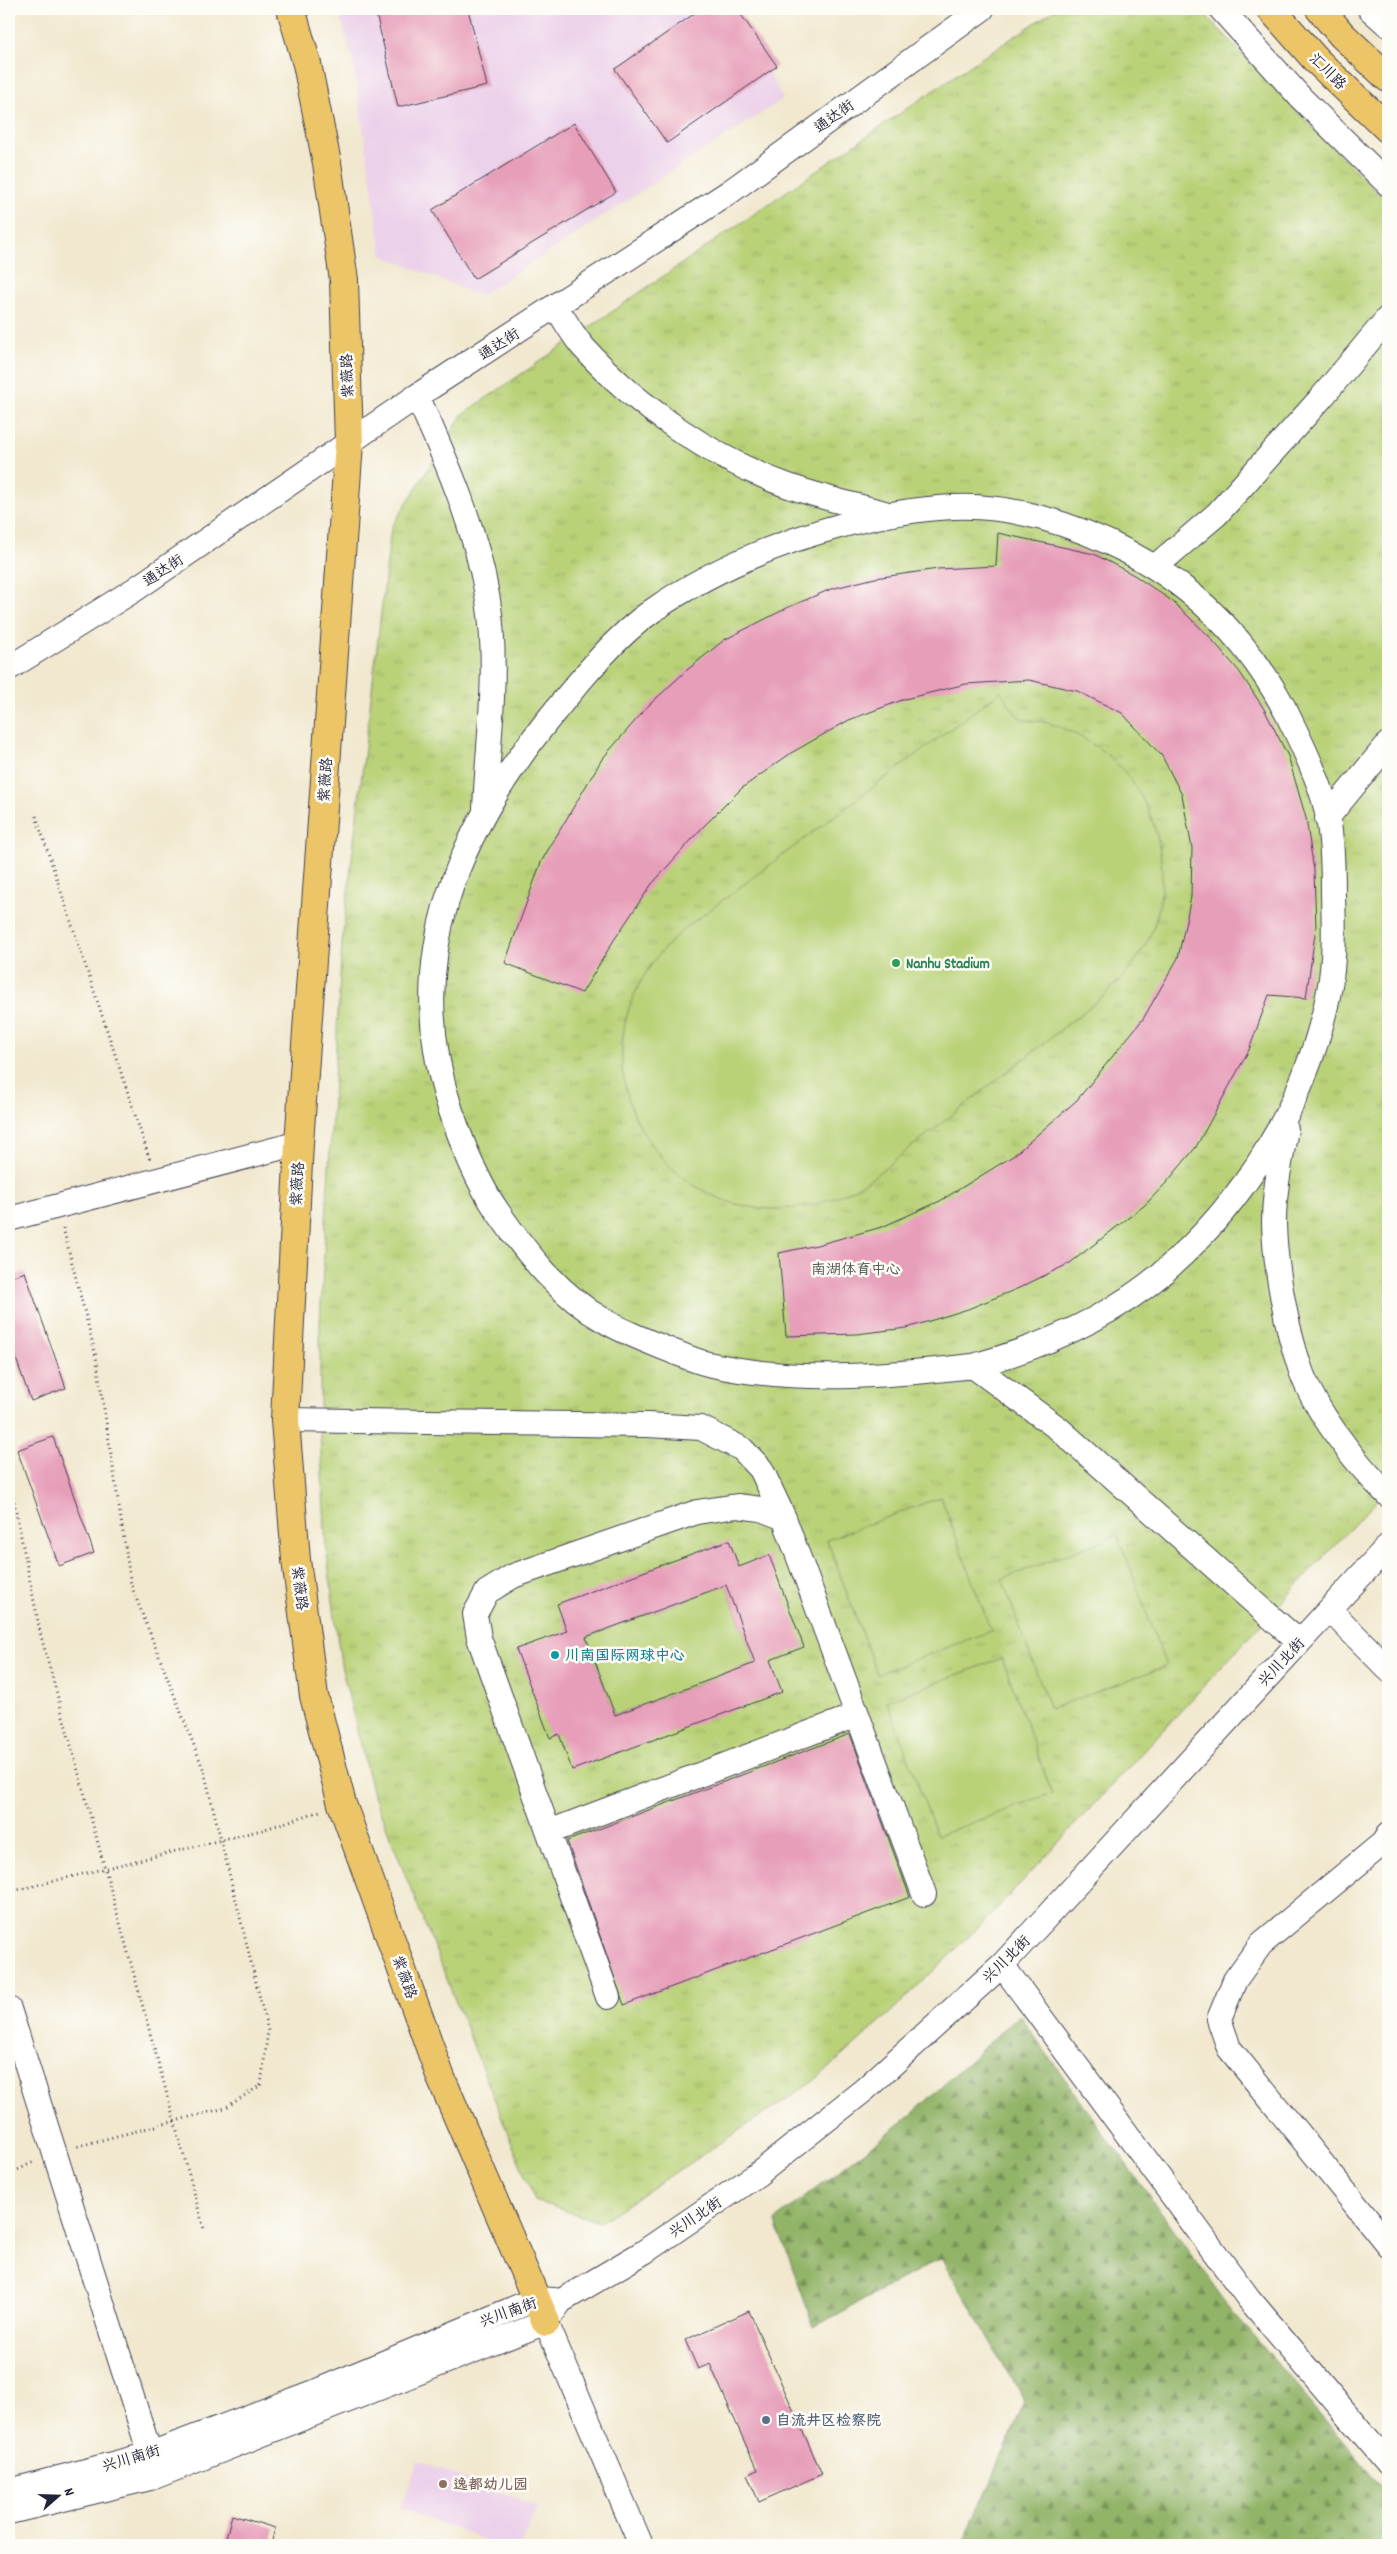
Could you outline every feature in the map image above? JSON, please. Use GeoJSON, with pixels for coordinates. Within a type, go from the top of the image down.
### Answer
{"type":"FeatureCollection","features":[{"type":"Feature","properties":{"kind":"main road","name":"紫薇路"},"geometry":{"type":"LineString","coordinates":[[291,9],[307,64],[327,163],[344,280],[349,443],[299,1143],[285,1420],[296,1560],[314,1696],[342,1804],[441,2078],[548,2307]]}},
{"type":"Feature","properties":{"kind":"main road","name":"汇川路"},"geometry":{"type":"LineString","coordinates":[[1271,9],[1316,60],[1388,129]]}},
{"type":"Feature","properties":{"kind":"main road"},"geometry":{"type":"LineString","coordinates":[[1320,9],[1342,35],[1388,78]]}},
{"type":"Feature","properties":{"kind":"street","name":"通达街"},"geometry":{"type":"LineString","coordinates":[[9,668],[134,590],[417,396],[731,191],[982,9]]}},
{"type":"Feature","properties":{"kind":"street"},"geometry":{"type":"LineString","coordinates":[[1221,9],[1301,98],[1388,184]]}},
{"type":"Feature","properties":{"kind":"street"},"geometry":{"type":"LineString","coordinates":[[1370,9],[1388,25]]}},
{"type":"Feature","properties":{"kind":"street"},"geometry":{"type":"LineString","coordinates":[[556,307],[583,346],[619,384],[693,438],[738,464],[785,485],[892,515]]}},
{"type":"Feature","properties":{"kind":"street"},"geometry":{"type":"LineString","coordinates":[[1156,566],[1217,514],[1322,397],[1388,318]]}},
{"type":"Feature","properties":{"kind":"street"},"geometry":{"type":"LineString","coordinates":[[417,396],[452,477],[478,558],[488,602],[491,701],[485,812]]}},
{"type":"Feature","properties":{"kind":"street"},"geometry":{"type":"LineString","coordinates":[[954,507],[1000,509],[1044,520],[1105,540],[1156,566],[1193,593],[1230,631],[1264,671],[1285,707],[1310,760],[1326,804],[1333,862],[1334,926],[1330,988],[1314,1049],[1289,1113],[1265,1154],[1236,1194],[1194,1244],[1154,1280],[1114,1307],[1060,1336],[1021,1353],[973,1366],[894,1375],[826,1378],[760,1372],[703,1363],[644,1340],[600,1319],[555,1284],[519,1243],[487,1196],[460,1138],[439,1069],[430,1010],[433,950],[457,868],[485,812],[512,768],[590,668],[648,612],[713,575],[764,551],[821,531],[892,515],[954,507]]}},
{"type":"Feature","properties":{"kind":"street"},"geometry":{"type":"LineString","coordinates":[[1327,818],[1388,744]]}},
{"type":"Feature","properties":{"kind":"street"},"geometry":{"type":"LineString","coordinates":[[1289,1113],[1278,1177],[1274,1222],[1280,1280],[1300,1369],[1328,1423],[1369,1476],[1388,1495]]}},
{"type":"Feature","properties":{"kind":"street"},"geometry":{"type":"LineString","coordinates":[[9,1219],[299,1143]]}},
{"type":"Feature","properties":{"kind":"street"},"geometry":{"type":"LineString","coordinates":[[973,1366],[1059,1429],[1299,1642]]}},
{"type":"Feature","properties":{"kind":"street"},"geometry":{"type":"LineString","coordinates":[[285,1420],[647,1425],[702,1428],[742,1449],[761,1469],[784,1518],[924,1894]]}},
{"type":"Feature","properties":{"kind":"street"},"geometry":{"type":"LineString","coordinates":[[608,1997],[479,1638],[475,1614],[487,1592],[513,1576],[697,1512],[738,1506],[761,1509],[784,1518]]}},
{"type":"Feature","properties":{"kind":"street","name":"兴川北街"},"geometry":{"type":"LineString","coordinates":[[548,2307],[644,2252],[758,2174],[864,2090],[1002,1965],[1388,1546]]}},
{"type":"Feature","properties":{"kind":"street"},"geometry":{"type":"LineString","coordinates":[[1330,1610],[1388,1669]]}},
{"type":"Feature","properties":{"kind":"street"},"geometry":{"type":"LineString","coordinates":[[549,1832],[857,1715]]}},
{"type":"Feature","properties":{"kind":"street"},"geometry":{"type":"LineString","coordinates":[[1386,1842],[1261,1944],[1235,1980],[1219,2019],[1229,2048],[1388,2246]]}},
{"type":"Feature","properties":{"kind":"street"},"geometry":{"type":"LineString","coordinates":[[1002,1965],[1249,2299],[1388,2463]]}},
{"type":"Feature","properties":{"kind":"street"},"geometry":{"type":"LineString","coordinates":[[9,2009],[150,2454]]}},
{"type":"Feature","properties":{"kind":"street"},"geometry":{"type":"LineString","coordinates":[[548,2307],[641,2545]]}},
{"type":"Feature","properties":{"kind":"street","name":"兴川南街"},"geometry":{"type":"LineString","coordinates":[[9,2491],[150,2454],[548,2307]]}},
{"type":"Feature","properties":{"kind":"street","name":"兴川南街"},"geometry":{"type":"LineString","coordinates":[[9,2512],[154,2477],[548,2307]]}},
{"type":"Feature","properties":{"kind":"path"},"geometry":{"type":"LineString","coordinates":[[36,816],[156,1180]]}},
{"type":"Feature","properties":{"kind":"path"},"geometry":{"type":"LineString","coordinates":[[9,2174],[54,2152],[225,2108],[261,2085],[268,2031],[204,1771],[131,1585],[96,1356],[57,1206]]}},
{"type":"Feature","properties":{"kind":"path"},"geometry":{"type":"LineString","coordinates":[[9,1477],[41,1636],[173,2122],[204,2229]]}},
{"type":"Feature","properties":{"kind":"path"},"geometry":{"type":"LineString","coordinates":[[9,1892],[262,1830],[342,1804]]}},
{"type":"Feature","properties":{"kind":"shaded area"},"geometry":{"type":"Polygon","coordinates":[[[338,9],[735,9],[783,99],[480,296],[382,255],[353,60],[338,9]]]}},
{"type":"Feature","properties":{"kind":"shaded area","name":"逸都幼儿园"},"geometry":{"type":"Polygon","coordinates":[[[418,2461],[537,2506],[522,2545],[498,2545],[400,2508],[418,2461]]]}},
{"type":"Feature","properties":{"kind":"green space","name":"南湖体育中心"},"geometry":{"type":"Polygon","coordinates":[[[1056,9],[1200,9],[1309,124],[1388,203],[1388,1488],[990,1916],[892,2011],[814,2081],[600,2222],[535,2201],[372,1791],[341,1665],[326,1546],[320,1436],[320,1322],[342,943],[391,528],[462,415],[953,77],[1056,9]]]}},
{"type":"Feature","properties":{"kind":"green space"},"geometry":{"type":"Polygon","coordinates":[[[1001,691],[1013,710],[1021,718],[1060,727],[1076,734],[1105,753],[1124,771],[1139,793],[1151,817],[1158,842],[1162,869],[1161,895],[1155,921],[1145,946],[1125,974],[1101,998],[872,1178],[808,1206],[747,1206],[695,1185],[654,1148],[628,1098],[622,1042],[639,984],[683,930],[1001,691]]]}},
{"type":"Feature","properties":{"kind":"green space"},"geometry":{"type":"Polygon","coordinates":[[[941,1497],[991,1631],[877,1674],[827,1540],[941,1497]]]}},
{"type":"Feature","properties":{"kind":"green space"},"geometry":{"type":"Polygon","coordinates":[[[1118,1535],[1166,1666],[1050,1709],[1002,1579],[1118,1535]]]}},
{"type":"Feature","properties":{"kind":"green space"},"geometry":{"type":"Polygon","coordinates":[[[726,1585],[755,1663],[615,1715],[586,1637],[726,1585]]]}},
{"type":"Feature","properties":{"kind":"green space"},"geometry":{"type":"Polygon","coordinates":[[[1002,1658],[1052,1793],[937,1836],[887,1701],[1002,1658]]]}},
{"type":"Feature","properties":{"kind":"green space"},"geometry":{"type":"Polygon","coordinates":[[[1019,2015],[1229,2307],[1388,2494],[1388,2545],[962,2545],[1025,2402],[942,2258],[814,2327],[775,2220],[910,2116],[1019,2015]]]}},
{"type":"Feature","properties":{"kind":"building"},"geometry":{"type":"Polygon","coordinates":[[[375,9],[468,9],[487,86],[398,107],[375,9]]]}},
{"type":"Feature","properties":{"kind":"building"},"geometry":{"type":"Polygon","coordinates":[[[701,9],[737,9],[777,66],[667,143],[615,69],[701,9]]]}},
{"type":"Feature","properties":{"kind":"building"},"geometry":{"type":"Polygon","coordinates":[[[574,123],[616,192],[474,279],[432,210],[574,123]]]}},
{"type":"Feature","properties":{"kind":"building"},"geometry":{"type":"Polygon","coordinates":[[[998,533],[1094,554],[1134,575],[1172,601],[1208,635],[1239,671],[1264,709],[1288,756],[1306,818],[1314,871],[1316,927],[1306,998],[1269,995],[1249,1050],[1196,1147],[1145,1205],[1070,1263],[1019,1288],[968,1309],[907,1328],[856,1334],[786,1336],[779,1253],[817,1245],[882,1227],[940,1201],[1013,1156],[1077,1100],[1143,1019],[1178,958],[1191,897],[1192,848],[1182,795],[1162,756],[1122,713],[1077,691],[1029,680],[966,684],[905,699],[849,720],[791,753],[742,788],[701,829],[651,885],[614,940],[582,993],[505,963],[541,862],[602,759],[649,705],[687,670],[724,640],[789,607],[831,589],[875,578],[938,569],[996,566],[998,533]]]}},
{"type":"Feature","properties":{"kind":"building"},"geometry":{"type":"Polygon","coordinates":[[[25,1272],[66,1388],[31,1401],[9,1339],[9,1278],[25,1272]]]}},
{"type":"Feature","properties":{"kind":"building"},"geometry":{"type":"Polygon","coordinates":[[[53,1437],[94,1553],[59,1566],[17,1450],[53,1437]]]}},
{"type":"Feature","properties":{"kind":"building","name":"川南国际网球中心"},"geometry":{"type":"Polygon","coordinates":[[[729,1540],[739,1567],[769,1555],[804,1647],[770,1660],[782,1692],[572,1770],[559,1734],[550,1738],[516,1649],[567,1631],[557,1604],[729,1540]],[[726,1585],[586,1637],[615,1715],[755,1663],[726,1585]]]}},
{"type":"Feature","properties":{"kind":"building"},"geometry":{"type":"Polygon","coordinates":[[[850,1734],[910,1897],[624,2005],[567,1841],[850,1734]]]}},
{"type":"Feature","properties":{"kind":"building","name":"自流井区检察院"},"geometry":{"type":"Polygon","coordinates":[[[749,2311],[822,2474],[759,2502],[747,2475],[757,2470],[710,2364],[698,2369],[685,2340],[749,2311]]]}},
{"type":"Feature","properties":{"kind":"building"},"geometry":{"type":"Polygon","coordinates":[[[232,2515],[275,2528],[271,2545],[224,2545],[232,2515]]]}},
{"type":"Feature","properties":{"kind":"place","name":"Nanhu Stadium"},"geometry":{"type":"Point","coordinates":[896,963]}},
{"type":"Feature","properties":{"kind":"place","name":"川南国际网球中心"},"geometry":{"type":"Point","coordinates":[555,1655]}},
{"type":"Feature","properties":{"kind":"place","name":"自流井区检察院"},"geometry":{"type":"Point","coordinates":[766,2420]}},
{"type":"Feature","properties":{"kind":"place","name":"逸都幼儿园"},"geometry":{"type":"Point","coordinates":[443,2484]}}]}
